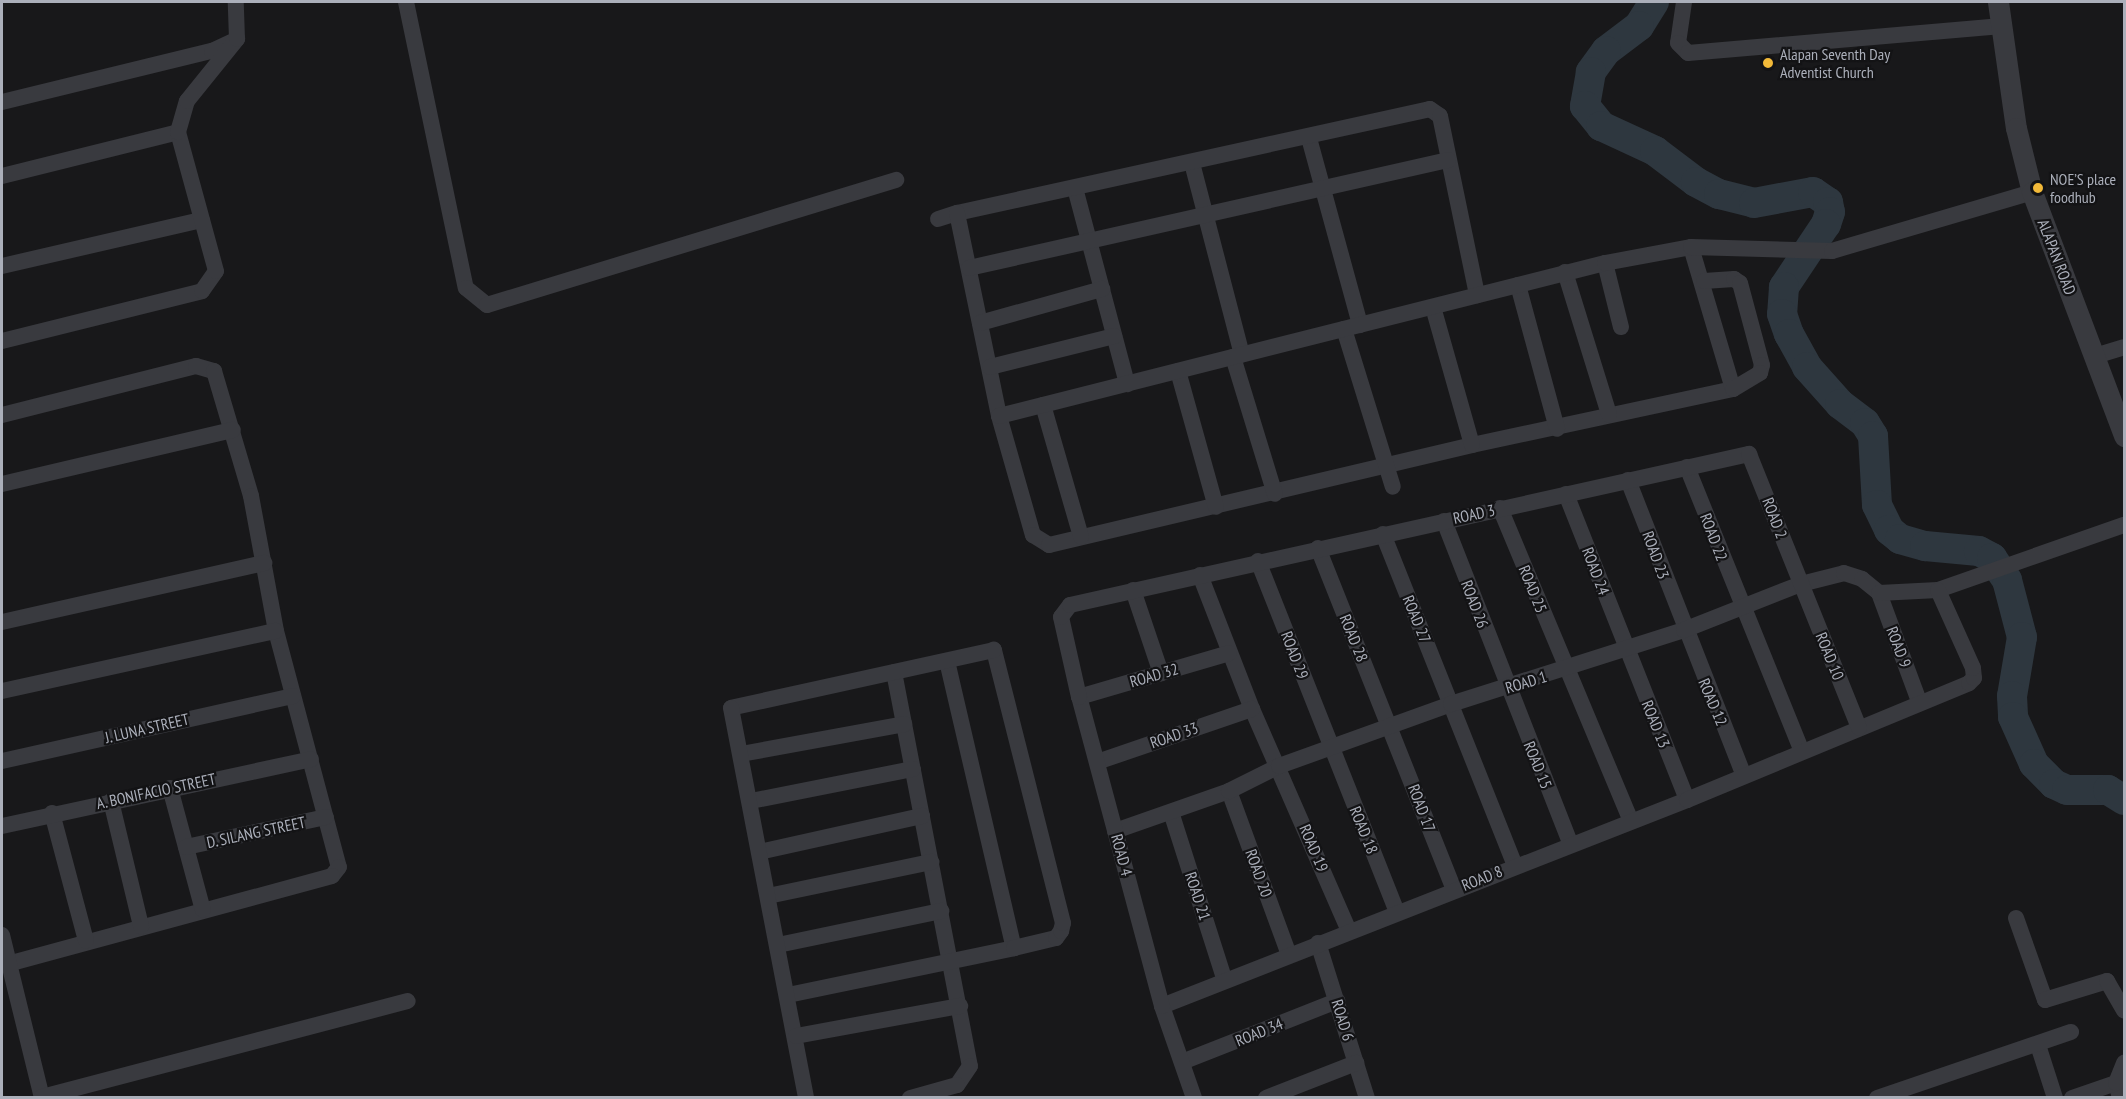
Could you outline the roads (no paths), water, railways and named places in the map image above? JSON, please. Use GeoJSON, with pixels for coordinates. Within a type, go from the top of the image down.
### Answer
{"type":"FeatureCollection","features":[{"type":"Feature","properties":{"kind":"street"},"geometry":{"type":"LineString","coordinates":[[2,341],[202,291],[216,271],[178,132],[187,101],[237,39],[236,2]]}},
{"type":"Feature","properties":{"kind":"street"},"geometry":{"type":"LineString","coordinates":[[406,2],[466,288],[487,305],[896,180]]}},
{"type":"Feature","properties":{"kind":"street"},"geometry":{"type":"LineString","coordinates":[[1684,2],[1678,43],[1688,53],[2002,26]]}},
{"type":"Feature","properties":{"kind":"street","name":"ALAPAN ROAD"},"geometry":{"type":"LineString","coordinates":[[1998,2],[2016,128],[2032,192],[2124,436]]}},
{"type":"Feature","properties":{"kind":"street"},"geometry":{"type":"LineString","coordinates":[[2,102],[212,51],[237,39]]}},
{"type":"Feature","properties":{"kind":"street"},"geometry":{"type":"LineString","coordinates":[[938,219],[957,213],[1309,138],[1430,109],[1440,116],[1477,295]]}},
{"type":"Feature","properties":{"kind":"street"},"geometry":{"type":"LineString","coordinates":[[2,176],[178,132]]}},
{"type":"Feature","properties":{"kind":"street"},"geometry":{"type":"LineString","coordinates":[[1309,138],[1322,186],[1352,327],[1386,468],[1393,487]]}},
{"type":"Feature","properties":{"kind":"street"},"geometry":{"type":"LineString","coordinates":[[969,268],[1322,186],[1448,160]]}},
{"type":"Feature","properties":{"kind":"street"},"geometry":{"type":"LineString","coordinates":[[1192,163],[1238,356],[1275,494]]}},
{"type":"Feature","properties":{"kind":"street"},"geometry":{"type":"LineString","coordinates":[[1075,188],[1127,384]]}},
{"type":"Feature","properties":{"kind":"street"},"geometry":{"type":"LineString","coordinates":[[999,416],[1605,263],[1691,247],[1832,251],[2032,192]]}},
{"type":"Feature","properties":{"kind":"street"},"geometry":{"type":"LineString","coordinates":[[957,213],[999,416],[1033,535],[1049,545],[1386,468],[1472,445],[1557,429],[1610,414],[1733,389],[1760,373],[1759,355],[1740,283],[1734,279],[1704,281]]}},
{"type":"Feature","properties":{"kind":"street"},"geometry":{"type":"LineString","coordinates":[[2,266],[202,220]]}},
{"type":"Feature","properties":{"kind":"street"},"geometry":{"type":"LineString","coordinates":[[1691,247],[1704,281],[1733,389]]}},
{"type":"Feature","properties":{"kind":"street"},"geometry":{"type":"LineString","coordinates":[[1605,263],[1621,327]]}},
{"type":"Feature","properties":{"kind":"street"},"geometry":{"type":"LineString","coordinates":[[1565,272],[1610,414]]}},
{"type":"Feature","properties":{"kind":"street"},"geometry":{"type":"LineString","coordinates":[[1518,285],[1557,429]]}},
{"type":"Feature","properties":{"kind":"street"},"geometry":{"type":"LineString","coordinates":[[980,323],[1102,289]]}},
{"type":"Feature","properties":{"kind":"street"},"geometry":{"type":"LineString","coordinates":[[1433,307],[1472,445]]}},
{"type":"Feature","properties":{"kind":"street"},"geometry":{"type":"LineString","coordinates":[[990,367],[1114,336]]}},
{"type":"Feature","properties":{"kind":"street"},"geometry":{"type":"LineString","coordinates":[[2095,356],[2124,347]]}},
{"type":"Feature","properties":{"kind":"street"},"geometry":{"type":"LineString","coordinates":[[2,415],[196,366],[214,371],[233,430],[264,563],[276,631],[339,867],[332,876],[141,926],[9,964]]}},
{"type":"Feature","properties":{"kind":"street"},"geometry":{"type":"LineString","coordinates":[[1178,371],[1216,507]]}},
{"type":"Feature","properties":{"kind":"street"},"geometry":{"type":"LineString","coordinates":[[1043,405],[1081,537]]}},
{"type":"Feature","properties":{"kind":"street"},"geometry":{"type":"LineString","coordinates":[[2,484],[233,430]]}},
{"type":"Feature","properties":{"kind":"street","name":"ROAD 3"},"geometry":{"type":"LineString","coordinates":[[1064,609],[1133,590],[1258,561],[1749,454]]}},
{"type":"Feature","properties":{"kind":"street","name":"ROAD 2"},"geometry":{"type":"LineString","coordinates":[[1749,454],[1801,584]]}},
{"type":"Feature","properties":{"kind":"street","name":"ROAD 22"},"geometry":{"type":"LineString","coordinates":[[1687,467],[1741,606]]}},
{"type":"Feature","properties":{"kind":"street","name":"ROAD 23"},"geometry":{"type":"LineString","coordinates":[[1628,480],[1684,630]]}},
{"type":"Feature","properties":{"kind":"street","name":"ROAD 24"},"geometry":{"type":"LineString","coordinates":[[1566,494],[1626,648]]}},
{"type":"Feature","properties":{"kind":"street","name":"ROAD 25"},"geometry":{"type":"LineString","coordinates":[[1500,508],[1630,819]]}},
{"type":"Feature","properties":{"kind":"street","name":"ROAD 26"},"geometry":{"type":"LineString","coordinates":[[1444,521],[1507,687]]}},
{"type":"Feature","properties":{"kind":"street"},"geometry":{"type":"LineString","coordinates":[[1879,593],[1938,590],[2020,564],[2124,525]]}},
{"type":"Feature","properties":{"kind":"street","name":"ROAD 27"},"geometry":{"type":"LineString","coordinates":[[1383,534],[1515,865]]}},
{"type":"Feature","properties":{"kind":"street","name":"ROAD 28"},"geometry":{"type":"LineString","coordinates":[[1318,548],[1391,727]]}},
{"type":"Feature","properties":{"kind":"street","name":"ROAD 29"},"geometry":{"type":"LineString","coordinates":[[1258,561],[1331,749]]}},
{"type":"Feature","properties":{"kind":"street"},"geometry":{"type":"LineString","coordinates":[[2,622],[264,563]]}},
{"type":"Feature","properties":{"kind":"street","name":"ROAD 1"},"geometry":{"type":"LineString","coordinates":[[1115,831],[1229,791],[1279,765],[1331,749],[1451,704],[1566,670],[1684,630],[1801,584],[1844,573],[1862,579],[1879,593]]}},
{"type":"Feature","properties":{"kind":"street"},"geometry":{"type":"LineString","coordinates":[[1200,575],[1252,709],[1279,765]]}},
{"type":"Feature","properties":{"kind":"street","name":"ROAD 10"},"geometry":{"type":"LineString","coordinates":[[1801,584],[1859,728]]}},
{"type":"Feature","properties":{"kind":"street"},"geometry":{"type":"LineString","coordinates":[[1133,590],[1161,673]]}},
{"type":"Feature","properties":{"kind":"street","name":"ROAD 8"},"geometry":{"type":"LineString","coordinates":[[1162,1006],[1630,819],[1687,800],[1743,774],[1859,728],[1919,701],[1969,683],[1974,678],[1938,590]]}},
{"type":"Feature","properties":{"kind":"street","name":"ROAD 9"},"geometry":{"type":"LineString","coordinates":[[1879,593],[1919,701]]}},
{"type":"Feature","properties":{"kind":"street"},"geometry":{"type":"LineString","coordinates":[[1741,606],[1802,750]]}},
{"type":"Feature","properties":{"kind":"street","name":"ROAD 4"},"geometry":{"type":"LineString","coordinates":[[1064,609],[1062,617],[1079,697],[1162,1006],[1194,1098]]}},
{"type":"Feature","properties":{"kind":"street","name":"ROAD 12"},"geometry":{"type":"LineString","coordinates":[[1684,630],[1743,774]]}},
{"type":"Feature","properties":{"kind":"street"},"geometry":{"type":"LineString","coordinates":[[2,691],[276,631]]}},
{"type":"Feature","properties":{"kind":"street","name":"ROAD 13"},"geometry":{"type":"LineString","coordinates":[[1626,648],[1687,800]]}},
{"type":"Feature","properties":{"kind":"street"},"geometry":{"type":"LineString","coordinates":[[788,995],[1056,938],[1063,923],[996,652],[990,649],[946,661],[734,705],[730,712],[751,801],[806,1098]]}},
{"type":"Feature","properties":{"kind":"street","name":"ROAD 32"},"geometry":{"type":"LineString","coordinates":[[1079,697],[1229,652]]}},
{"type":"Feature","properties":{"kind":"street"},"geometry":{"type":"LineString","coordinates":[[946,661],[1014,948]]}},
{"type":"Feature","properties":{"kind":"street"},"geometry":{"type":"LineString","coordinates":[[894,672],[970,1066],[957,1085],[933,1096],[910,1098]]}},
{"type":"Feature","properties":{"kind":"street","name":"ROAD 15"},"geometry":{"type":"LineString","coordinates":[[1507,687],[1570,843]]}},
{"type":"Feature","properties":{"kind":"street","name":"J. LUNA STREET"},"geometry":{"type":"LineString","coordinates":[[2,761],[293,696]]}},
{"type":"Feature","properties":{"kind":"street","name":"ROAD 33"},"geometry":{"type":"LineString","coordinates":[[1097,762],[1252,709]]}},
{"type":"Feature","properties":{"kind":"street"},"geometry":{"type":"LineString","coordinates":[[741,754],[904,724]]}},
{"type":"Feature","properties":{"kind":"street","name":"ROAD 17"},"geometry":{"type":"LineString","coordinates":[[1391,727],[1454,889]]}},
{"type":"Feature","properties":{"kind":"street","name":"ROAD 18"},"geometry":{"type":"LineString","coordinates":[[1331,749],[1397,912]]}},
{"type":"Feature","properties":{"kind":"street","name":"A. BONIFACIO STREET"},"geometry":{"type":"LineString","coordinates":[[2,826],[52,813],[311,759]]}},
{"type":"Feature","properties":{"kind":"street","name":"ROAD 19"},"geometry":{"type":"LineString","coordinates":[[1279,765],[1349,931]]}},
{"type":"Feature","properties":{"kind":"street"},"geometry":{"type":"LineString","coordinates":[[751,801],[913,769]]}},
{"type":"Feature","properties":{"kind":"street"},"geometry":{"type":"LineString","coordinates":[[170,788],[203,910]]}},
{"type":"Feature","properties":{"kind":"street","name":"ROAD 20"},"geometry":{"type":"LineString","coordinates":[[1229,791],[1289,955]]}},
{"type":"Feature","properties":{"kind":"street"},"geometry":{"type":"LineString","coordinates":[[111,801],[141,926]]}},
{"type":"Feature","properties":{"kind":"street","name":"ROAD 21"},"geometry":{"type":"LineString","coordinates":[[1171,812],[1225,981]]}},
{"type":"Feature","properties":{"kind":"street"},"geometry":{"type":"LineString","coordinates":[[52,813],[86,941]]}},
{"type":"Feature","properties":{"kind":"street"},"geometry":{"type":"LineString","coordinates":[[759,852],[922,816]]}},
{"type":"Feature","properties":{"kind":"street","name":"D. SILANG STREET"},"geometry":{"type":"LineString","coordinates":[[186,847],[326,817]]}},
{"type":"Feature","properties":{"kind":"street"},"geometry":{"type":"LineString","coordinates":[[768,897],[931,861]]}},
{"type":"Feature","properties":{"kind":"street"},"geometry":{"type":"LineString","coordinates":[[777,945],[941,911]]}},
{"type":"Feature","properties":{"kind":"street"},"geometry":{"type":"LineString","coordinates":[[2016,918],[2045,1000],[2107,981],[2124,1011]]}},
{"type":"Feature","properties":{"kind":"street"},"geometry":{"type":"LineString","coordinates":[[2,935],[42,1097],[408,1001]]}},
{"type":"Feature","properties":{"kind":"street","name":"ROAD 6"},"geometry":{"type":"LineString","coordinates":[[1318,943],[1367,1098]]}},
{"type":"Feature","properties":{"kind":"street","name":"ROAD 34"},"geometry":{"type":"LineString","coordinates":[[1182,1062],[1336,1001]]}},
{"type":"Feature","properties":{"kind":"street"},"geometry":{"type":"LineString","coordinates":[[796,1036],[960,1006]]}},
{"type":"Feature","properties":{"kind":"street"},"geometry":{"type":"LineString","coordinates":[[1877,1098],[2071,1032]]}},
{"type":"Feature","properties":{"kind":"street"},"geometry":{"type":"LineString","coordinates":[[2038,1045],[2055,1098]]}},
{"type":"Feature","properties":{"kind":"street"},"geometry":{"type":"LineString","coordinates":[[1266,1098],[1356,1063]]}},
{"type":"Feature","properties":{"kind":"street"},"geometry":{"type":"LineString","coordinates":[[2072,1098],[2118,1090],[2124,1063]]}},
{"type":"Feature","properties":{"kind":"waterway"},"geometry":{"type":"LineString","coordinates":[[1654,2],[1639,26],[1606,51],[1591,72],[1585,106],[1601,126],[1655,151],[1696,182],[1719,194],[1754,203],[1813,192],[1828,202],[1830,212],[1826,224],[1784,287],[1782,314],[1789,334],[1807,367],[1840,404],[1865,423],[1873,436],[1877,505],[1889,530],[1900,539],[1925,546],[1979,551],[1992,558],[2007,580],[2022,637],[2012,696],[2013,717],[2034,764],[2054,784],[2067,790],[2108,790],[2124,800]]}},
{"type":"Feature","properties":{"kind":"place","name":"Alapan Seventh Day Adventist Church"},"geometry":{"type":"Point","coordinates":[1768,63]}},
{"type":"Feature","properties":{"kind":"place","name":"NOE’S place foodhub"},"geometry":{"type":"Point","coordinates":[2038,188]}}]}
